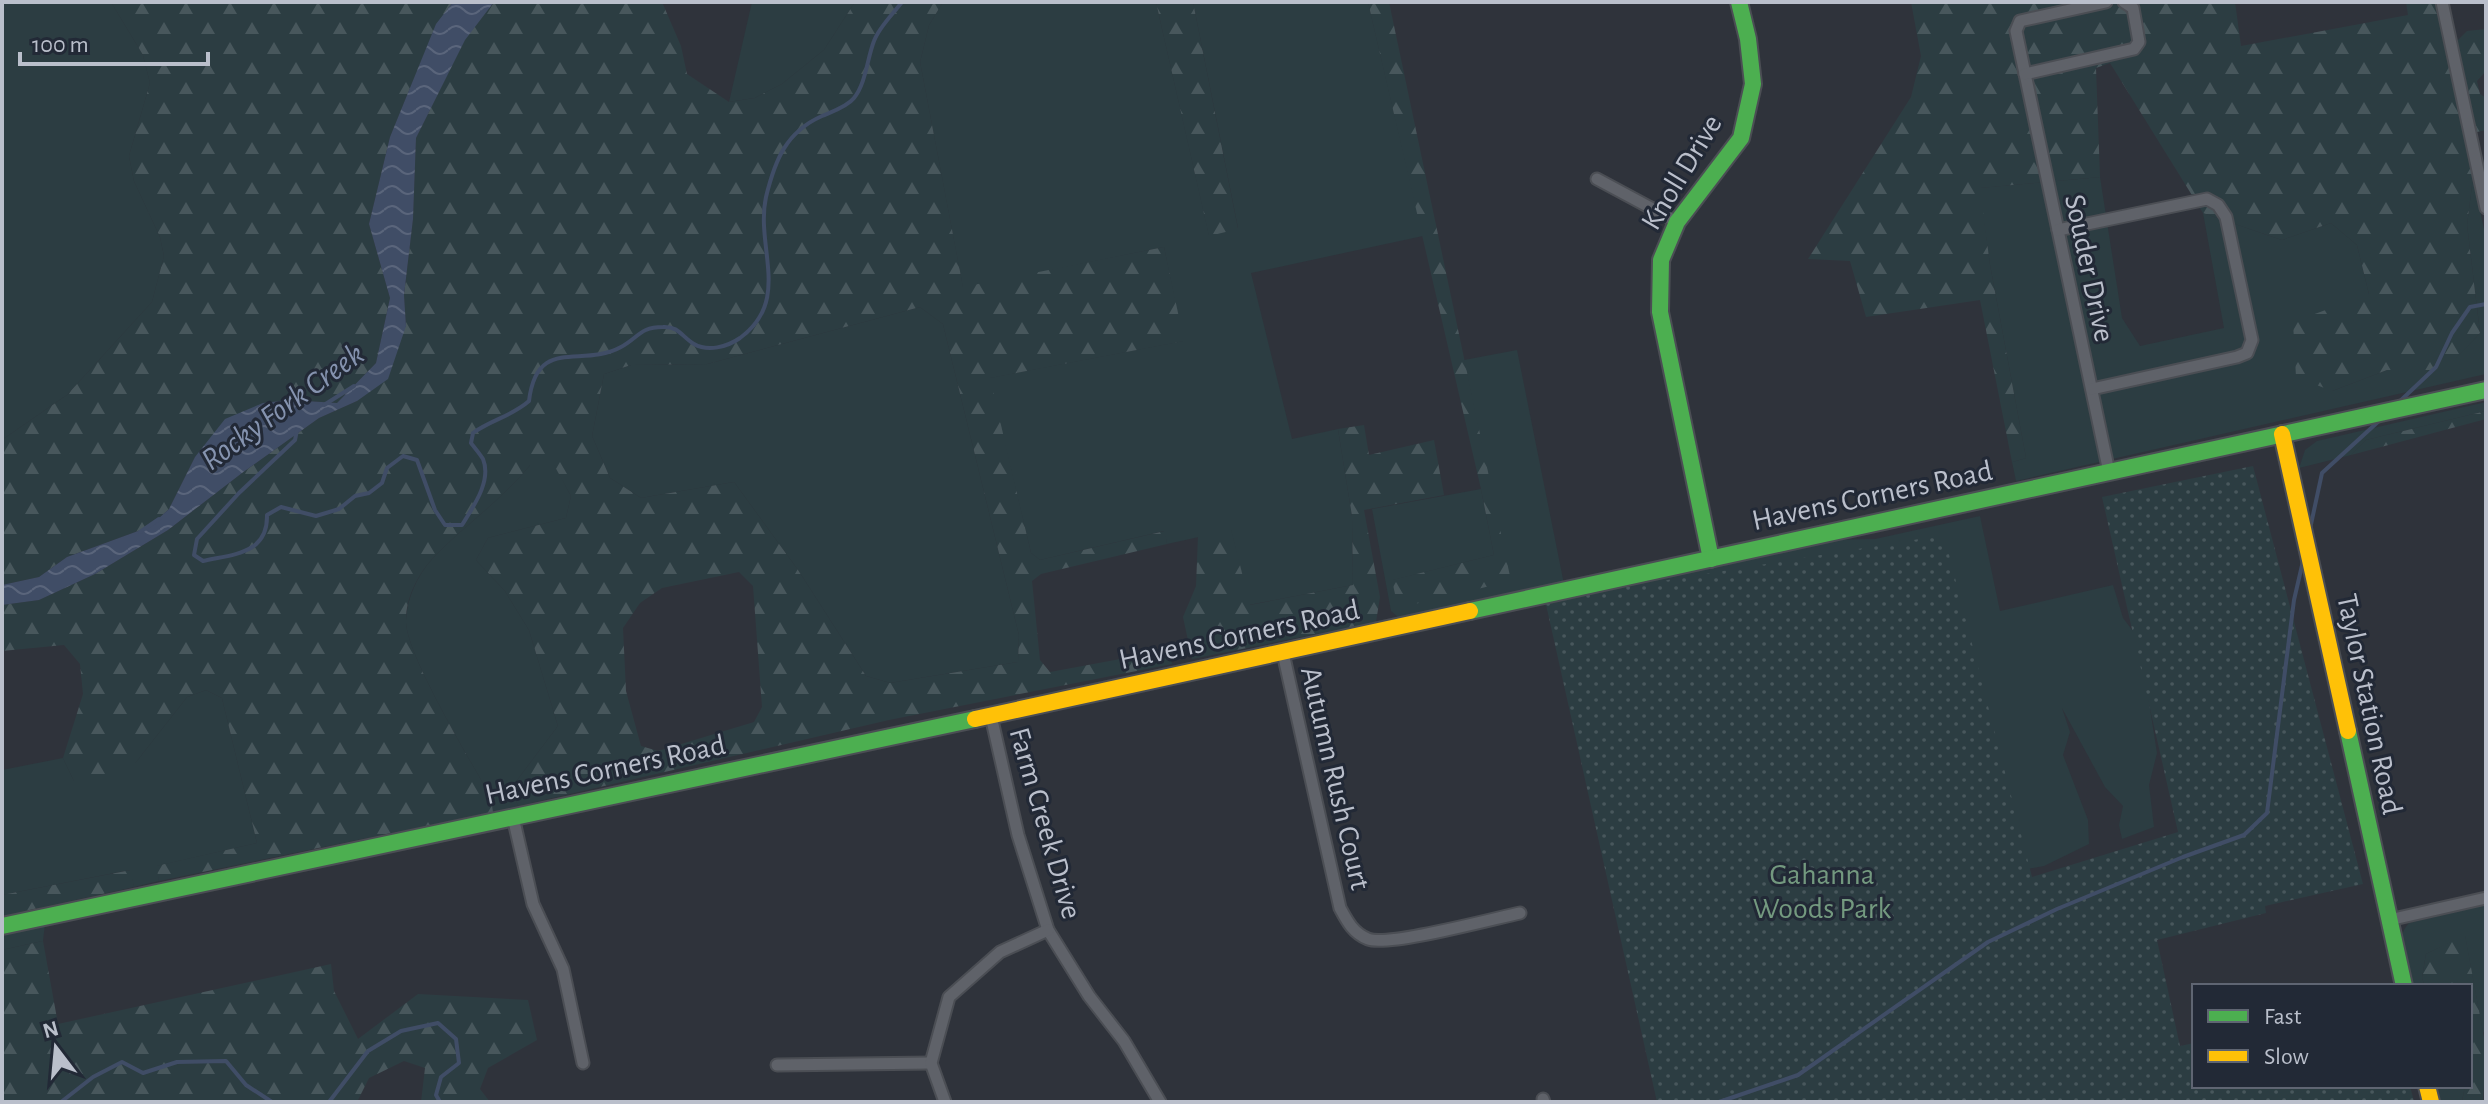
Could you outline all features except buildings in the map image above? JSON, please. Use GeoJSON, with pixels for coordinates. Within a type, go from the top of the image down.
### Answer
{"type":"FeatureCollection","features":[{"type":"Feature","properties":{"kind":"main road","name":"Knoll Drive"},"geometry":{"type":"LineString","coordinates":[[1711,559],[1660,312],[1661,260],[1677,222],[1741,138],[1753,84],[1748,39],[1739,2]]}},
{"type":"Feature","properties":{"kind":"main road","name":"Havens Corners Road"},"geometry":{"type":"LineString","coordinates":[[2,926],[1283,653],[2486,390]]}},
{"type":"Feature","properties":{"kind":"main road","name":"Taylor Station Road"},"geometry":{"type":"LineString","coordinates":[[2282,434],[2404,984]]}},
{"type":"Feature","properties":{"kind":"street","name":"Souder Drive"},"geometry":{"type":"LineString","coordinates":[[2106,2],[2020,21],[2016,31],[2109,472]]}},
{"type":"Feature","properties":{"kind":"street"},"geometry":{"type":"LineString","coordinates":[[2025,74],[2134,49],[2139,42],[2133,8],[2124,2]]}},
{"type":"Feature","properties":{"kind":"street"},"geometry":{"type":"LineString","coordinates":[[2442,2],[2486,208]]}},
{"type":"Feature","properties":{"kind":"street"},"geometry":{"type":"LineString","coordinates":[[1597,179],[1677,222]]}},
{"type":"Feature","properties":{"kind":"street"},"geometry":{"type":"LineString","coordinates":[[2058,230],[2207,199],[2218,205],[2226,217],[2252,340],[2247,353],[2092,389]]}},
{"type":"Feature","properties":{"kind":"street","name":"Autumn Rush Court"},"geometry":{"type":"LineString","coordinates":[[1283,653],[1340,908],[1350,928],[1369,940],[1391,940],[1520,913]]}},
{"type":"Feature","properties":{"kind":"street","name":"Farm Creek Drive"},"geometry":{"type":"LineString","coordinates":[[991,716],[1018,835],[1048,930],[1089,996],[1124,1041],[1160,1102]]}},
{"type":"Feature","properties":{"kind":"street"},"geometry":{"type":"LineString","coordinates":[[513,817],[533,904],[563,969],[583,1063]]}},
{"type":"Feature","properties":{"kind":"street"},"geometry":{"type":"LineString","coordinates":[[2389,920],[2486,898]]}},
{"type":"Feature","properties":{"kind":"street"},"geometry":{"type":"LineString","coordinates":[[945,1102],[931,1063],[949,997],[1000,952],[1048,930]]}},
{"type":"Feature","properties":{"kind":"street"},"geometry":{"type":"LineString","coordinates":[[777,1065],[931,1063]]}},
{"type":"Feature","properties":{"kind":"green space"},"geometry":{"type":"Polygon","coordinates":[[[2,2],[111,2],[143,55],[150,83],[129,156],[134,181],[160,237],[164,256],[152,302],[67,395],[2,440],[2,2]]]}},
{"type":"Feature","properties":{"kind":"green space"},"geometry":{"type":"Polygon","coordinates":[[[111,2],[453,2],[436,25],[390,137],[369,224],[390,298],[376,363],[337,403],[290,400],[195,457],[169,509],[149,527],[67,557],[39,577],[2,585],[2,440],[67,395],[152,302],[164,256],[160,237],[134,181],[129,156],[150,83],[143,55],[111,2]]]}},
{"type":"Feature","properties":{"kind":"green space"},"geometry":{"type":"Polygon","coordinates":[[[494,2],[662,2],[681,46],[687,74],[729,102],[755,98],[782,84],[824,50],[855,2],[943,2],[929,25],[920,62],[963,287],[1164,247],[1184,341],[990,378],[1031,553],[1040,560],[1165,531],[1167,544],[1041,574],[1032,581],[1040,660],[1050,672],[1169,650],[1172,664],[889,720],[518,806],[512,787],[558,726],[529,630],[505,591],[476,560],[488,538],[566,518],[571,496],[554,465],[530,465],[432,559],[413,588],[406,620],[416,657],[491,798],[493,812],[159,881],[156,866],[257,843],[222,698],[206,690],[187,697],[136,762],[101,790],[74,781],[63,758],[83,694],[80,664],[64,645],[2,651],[2,605],[39,600],[95,574],[168,530],[319,418],[357,401],[406,326],[404,295],[413,219],[416,138],[465,39],[494,2]],[[920,307],[707,364],[631,365],[604,374],[592,436],[610,478],[641,498],[734,482],[798,570],[866,676],[890,683],[1018,662],[1019,635],[943,324],[920,307]],[[739,572],[662,588],[640,603],[623,628],[626,691],[641,746],[658,751],[754,722],[762,707],[753,586],[739,572]]]}},
{"type":"Feature","properties":{"kind":"green space"},"geometry":{"type":"Polygon","coordinates":[[[752,2],[855,2],[824,50],[782,84],[755,98],[729,102],[752,2]]]}},
{"type":"Feature","properties":{"kind":"green space"},"geometry":{"type":"Polygon","coordinates":[[[943,2],[1156,2],[1209,235],[1238,228],[1193,2],[1368,2],[1423,236],[1251,273],[1292,439],[1338,429],[1352,516],[1353,585],[1249,605],[1231,530],[1167,544],[1164,531],[1040,560],[1031,553],[989,378],[1183,341],[1164,247],[963,288],[920,62],[929,25],[943,2]]]}},
{"type":"Feature","properties":{"kind":"green space"},"geometry":{"type":"Polygon","coordinates":[[[1156,2],[1193,2],[1238,229],[1209,236],[1156,2]]]}},
{"type":"Feature","properties":{"kind":"green space"},"geometry":{"type":"Polygon","coordinates":[[[1368,2],[1389,2],[1511,581],[1398,608],[1392,580],[1494,555],[1368,2]]]}},
{"type":"Feature","properties":{"kind":"green space"},"geometry":{"type":"Polygon","coordinates":[[[1911,2],[2235,2],[2241,46],[2408,15],[2406,2],[2435,2],[2473,177],[2467,225],[2480,333],[2445,370],[2387,370],[2332,391],[2296,377],[2293,322],[2369,294],[2357,245],[2331,223],[2282,240],[2203,213],[2110,63],[2096,68],[2100,177],[1980,188],[1990,265],[2026,458],[2012,462],[1980,300],[1866,317],[1850,261],[1808,259],[1911,97],[1921,56],[1911,2]]]}},
{"type":"Feature","properties":{"kind":"green space"},"geometry":{"type":"Polygon","coordinates":[[[2486,29],[2486,71],[2477,81],[2480,94],[2486,98],[2486,130],[2477,132],[2457,41],[2467,31],[2486,29]]]}},
{"type":"Feature","properties":{"kind":"green space"},"geometry":{"type":"Polygon","coordinates":[[[2100,177],[2122,318],[2140,346],[2224,328],[2203,213],[2282,240],[2331,223],[2357,245],[2369,294],[2332,391],[2387,370],[2445,369],[2480,333],[2467,225],[2473,177],[2485,234],[2486,374],[2016,481],[2012,462],[2026,458],[1979,188],[2100,177]]]}},
{"type":"Feature","properties":{"kind":"green space"},"geometry":{"type":"Polygon","coordinates":[[[920,307],[943,324],[1019,635],[1018,662],[890,683],[866,676],[798,570],[734,482],[641,498],[610,478],[592,436],[604,374],[631,365],[707,364],[920,307]]]}},
{"type":"Feature","properties":{"kind":"green space"},"geometry":{"type":"Polygon","coordinates":[[[1517,350],[1564,584],[1398,617],[1391,611],[1372,509],[1481,489],[1494,555],[1393,580],[1510,581],[1464,360],[1517,350]]]}},
{"type":"Feature","properties":{"kind":"green space"},"geometry":{"type":"Polygon","coordinates":[[[2486,402],[2486,411],[2366,440],[2351,455],[2299,468],[2305,450],[2317,441],[2486,402]]]}},
{"type":"Feature","properties":{"kind":"green space"},"geometry":{"type":"Polygon","coordinates":[[[2486,411],[2486,419],[2351,455],[2366,440],[2486,411]]]}},
{"type":"Feature","properties":{"kind":"green space"},"geometry":{"type":"Polygon","coordinates":[[[1364,425],[1369,455],[1434,440],[1444,495],[1364,510],[1380,597],[1376,622],[1192,659],[1183,617],[1196,586],[1198,536],[1231,529],[1250,605],[1353,585],[1352,516],[1338,429],[1364,425]]]}},
{"type":"Feature","properties":{"kind":"green space"},"geometry":{"type":"Polygon","coordinates":[[[554,464],[571,496],[566,518],[488,538],[476,560],[505,591],[529,630],[558,726],[512,787],[518,806],[493,812],[491,798],[416,657],[408,635],[407,612],[417,580],[444,547],[530,465],[554,464]]]}},
{"type":"Feature","properties":{"kind":"green space","name":"Gahanna Woods Park"},"geometry":{"type":"Polygon","coordinates":[[[2253,466],[2363,884],[2265,906],[2266,913],[2157,940],[2180,1046],[2192,1043],[2192,1088],[2410,1088],[2414,1102],[1657,1102],[1545,600],[1944,535],[2032,877],[2178,832],[2102,497],[2253,466]]]}},
{"type":"Feature","properties":{"kind":"green space"},"geometry":{"type":"Polygon","coordinates":[[[1980,516],[2000,611],[2113,585],[2123,618],[2139,639],[2157,753],[2149,785],[2154,827],[2122,839],[2119,825],[2123,806],[2105,787],[2062,708],[2070,732],[2063,755],[2088,820],[2089,844],[2044,866],[2016,871],[1541,603],[1823,540],[1875,539],[1980,516]]]}},
{"type":"Feature","properties":{"kind":"green space"},"geometry":{"type":"Polygon","coordinates":[[[206,690],[222,698],[257,843],[157,866],[159,881],[134,887],[130,870],[2,895],[2,770],[63,758],[74,781],[136,762],[187,697],[206,690]]]}},
{"type":"Feature","properties":{"kind":"green space"},"geometry":{"type":"Polygon","coordinates":[[[131,870],[134,887],[2,916],[2,895],[131,870]]]}},
{"type":"Feature","properties":{"kind":"green space"},"geometry":{"type":"Polygon","coordinates":[[[2486,905],[2486,1028],[2483,1033],[2465,936],[2426,954],[2422,978],[2424,984],[2409,984],[2401,945],[2409,923],[2486,905]]]}},
{"type":"Feature","properties":{"kind":"green space"},"geometry":{"type":"Polygon","coordinates":[[[45,924],[43,941],[2,950],[2,934],[45,924]]]}},
{"type":"Feature","properties":{"kind":"green space"},"geometry":{"type":"Polygon","coordinates":[[[2465,935],[2486,1048],[2483,1102],[2462,1102],[2465,1088],[2472,1088],[2472,984],[2424,984],[2422,978],[2426,954],[2465,935]]]}},
{"type":"Feature","properties":{"kind":"green space"},"geometry":{"type":"Polygon","coordinates":[[[43,941],[58,1024],[331,964],[334,991],[358,1039],[418,994],[528,1000],[537,1040],[488,1068],[480,1089],[490,1102],[421,1102],[425,1068],[404,1061],[369,1078],[357,1102],[2,1102],[2,950],[43,941]]]}},
{"type":"Feature","properties":{"kind":"green space"},"geometry":{"type":"Polygon","coordinates":[[[2433,1088],[2465,1088],[2462,1102],[2436,1102],[2433,1088]]]}},
{"type":"Feature","properties":{"kind":"water"},"geometry":{"type":"Polygon","coordinates":[[[453,2],[494,2],[465,40],[416,138],[413,219],[404,295],[406,326],[388,379],[357,401],[319,418],[168,530],[95,574],[39,600],[2,605],[2,585],[39,577],[67,557],[149,527],[169,509],[195,457],[225,419],[263,403],[290,400],[337,403],[376,363],[390,298],[369,224],[390,137],[436,24],[453,2]]]}},
{"type":"Feature","properties":{"kind":"waterway"},"geometry":{"type":"LineString","coordinates":[[297,430],[295,440],[239,493],[197,539],[194,555],[203,561],[247,550],[262,538],[267,515],[281,507],[316,516],[339,509],[355,496],[369,493],[382,483],[387,468],[403,456],[417,460],[435,510],[445,525],[462,525],[480,494],[485,476],[483,459],[471,443],[473,433],[529,401],[541,368],[551,361],[606,353],[655,327],[673,328],[694,344],[705,348],[723,346],[740,338],[756,323],[768,290],[764,216],[766,197],[778,159],[799,130],[854,98],[876,36],[902,2]]}},
{"type":"Feature","properties":{"kind":"waterway"},"geometry":{"type":"LineString","coordinates":[[2398,403],[2436,367],[2452,333],[2470,307],[2486,304]]}},
{"type":"Feature","properties":{"kind":"waterway","name":"Rocky Fork Creek"},"geometry":{"type":"LineString","coordinates":[[324,405],[354,386]]}},
{"type":"Feature","properties":{"kind":"waterway"},"geometry":{"type":"LineString","coordinates":[[2310,529],[2322,473],[2380,420]]}},
{"type":"Feature","properties":{"kind":"waterway","name":"Rocky Fork Creek"},"geometry":{"type":"LineString","coordinates":[[140,532],[159,519]]}},
{"type":"Feature","properties":{"kind":"waterway"},"geometry":{"type":"LineString","coordinates":[[1719,1102],[1798,1075],[1988,942],[2057,909],[2244,835],[2267,813],[2294,600],[2303,561]]}},
{"type":"Feature","properties":{"kind":"waterway"},"geometry":{"type":"LineString","coordinates":[[329,1102],[368,1051],[401,1031],[438,1023],[456,1039],[459,1063],[441,1077],[436,1095],[440,1102]]}},
{"type":"Feature","properties":{"kind":"waterway"},"geometry":{"type":"LineString","coordinates":[[61,1102],[93,1077],[122,1062],[143,1073],[177,1062],[226,1061],[246,1085],[272,1102]]}},
{"type":"Feature","properties":{"kind":"traffic: fast"},"geometry":{"type":"LineString","coordinates":[[1711,559],[1660,312],[1661,260],[1677,222],[1741,138],[1753,84],[1748,39],[1739,2]]}},
{"type":"Feature","properties":{"kind":"traffic: fast"},"geometry":{"type":"LineString","coordinates":[[1470,611],[2486,390]]}},
{"type":"Feature","properties":{"kind":"traffic: fast"},"geometry":{"type":"LineString","coordinates":[[2,926],[975,719]]}},
{"type":"Feature","properties":{"kind":"traffic: fast"},"geometry":{"type":"LineString","coordinates":[[2348,731],[2404,984]]}},
{"type":"Feature","properties":{"kind":"traffic: slow"},"geometry":{"type":"LineString","coordinates":[[2282,434],[2348,731]]}},
{"type":"Feature","properties":{"kind":"traffic: slow"},"geometry":{"type":"LineString","coordinates":[[975,719],[1470,611]]}},
{"type":"Feature","properties":{"kind":"traffic: slow"},"geometry":{"type":"LineString","coordinates":[[2428,1088],[2431,1102]]}}]}
